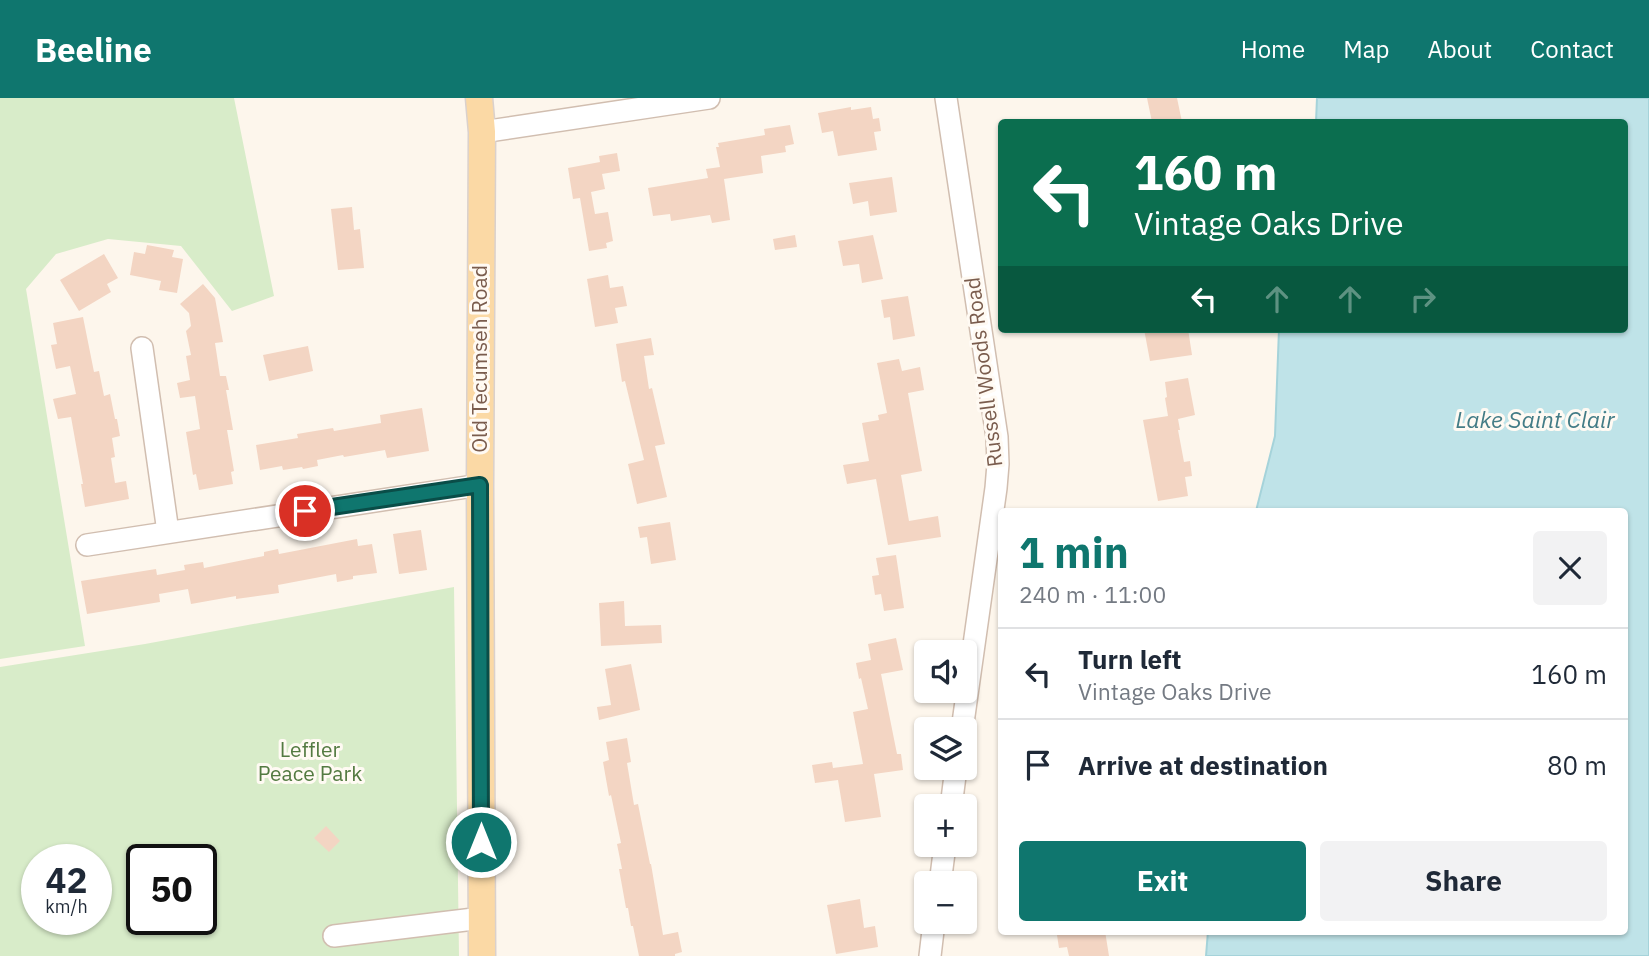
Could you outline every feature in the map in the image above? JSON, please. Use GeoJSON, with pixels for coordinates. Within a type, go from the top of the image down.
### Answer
{"type":"FeatureCollection","features":[{"type":"Feature","properties":{"kind":"main road","name":"Old Tecumseh Road"},"geometry":{"type":"LineString","coordinates":[[479,98],[482,132],[482,956]]}},
{"type":"Feature","properties":{"kind":"street"},"geometry":{"type":"LineString","coordinates":[[482,132],[709,98]]}},
{"type":"Feature","properties":{"kind":"street","name":"Russell Woods Road"},"geometry":{"type":"LineString","coordinates":[[946,98],[997,437],[998,464],[964,717]]}},
{"type":"Feature","properties":{"kind":"street"},"geometry":{"type":"LineString","coordinates":[[142,348],[168,532]]}},
{"type":"Feature","properties":{"kind":"street"},"geometry":{"type":"LineString","coordinates":[[87,545],[480,485]]}},
{"type":"Feature","properties":{"kind":"street"},"geometry":{"type":"LineString","coordinates":[[334,936],[482,918]]}},
{"type":"Feature","properties":{"kind":"street"},"geometry":{"type":"LineString","coordinates":[[930,956],[933,934]]}},
{"type":"Feature","properties":{"kind":"green space"},"geometry":{"type":"Polygon","coordinates":[[[0,98],[234,98],[274,296],[232,311],[181,246],[108,239],[56,254],[26,289],[85,646],[0,659],[0,98]]]}},
{"type":"Feature","properties":{"kind":"green space","name":"Leffler Peace Park"},"geometry":{"type":"Polygon","coordinates":[[[454,587],[459,956],[0,956],[0,667],[145,644],[454,587]]]}},
{"type":"Feature","properties":{"kind":"water","name":"Lake Saint Clair"},"geometry":{"type":"Polygon","coordinates":[[[1317,98],[1649,98],[1649,956],[1206,956],[1208,935],[1628,935],[1628,508],[1257,508],[1275,436],[1279,333],[1628,333],[1628,119],[1316,119],[1317,98]]]}},
{"type":"Feature","properties":{"kind":"building"},"geometry":{"type":"Polygon","coordinates":[[[1147,98],[1177,98],[1181,119],[1151,119],[1147,98]]]}},
{"type":"Feature","properties":{"kind":"building"},"geometry":{"type":"Polygon","coordinates":[[[851,107],[851,110],[871,107],[873,119],[879,118],[881,131],[874,132],[877,150],[838,156],[833,131],[822,133],[818,113],[851,107]]]}},
{"type":"Feature","properties":{"kind":"building"},"geometry":{"type":"Polygon","coordinates":[[[790,125],[794,144],[785,146],[786,152],[761,156],[763,173],[724,179],[730,220],[712,223],[710,215],[671,221],[670,214],[653,216],[648,188],[708,178],[706,169],[720,167],[716,147],[719,147],[718,143],[765,135],[764,129],[790,125]]]}},
{"type":"Feature","properties":{"kind":"building"},"geometry":{"type":"Polygon","coordinates":[[[617,153],[620,171],[602,174],[605,189],[591,192],[595,214],[608,212],[613,241],[606,243],[607,248],[589,251],[580,198],[573,199],[568,168],[600,162],[599,156],[617,153]]]}},
{"type":"Feature","properties":{"kind":"building"},"geometry":{"type":"Polygon","coordinates":[[[892,177],[897,212],[870,216],[868,201],[853,204],[849,183],[892,177]]]}},
{"type":"Feature","properties":{"kind":"building"},"geometry":{"type":"Polygon","coordinates":[[[352,207],[354,230],[360,229],[364,268],[338,270],[331,209],[352,207]]]}},
{"type":"Feature","properties":{"kind":"building"},"geometry":{"type":"Polygon","coordinates":[[[795,235],[797,247],[775,250],[773,239],[795,235]]]}},
{"type":"Feature","properties":{"kind":"building"},"geometry":{"type":"Polygon","coordinates":[[[873,235],[883,279],[862,283],[859,264],[843,266],[838,241],[873,235]]]}},
{"type":"Feature","properties":{"kind":"building"},"geometry":{"type":"Polygon","coordinates":[[[147,245],[174,250],[172,257],[183,259],[177,293],[159,290],[161,281],[130,275],[134,252],[145,254],[147,245]]]}},
{"type":"Feature","properties":{"kind":"building"},"geometry":{"type":"Polygon","coordinates":[[[104,254],[118,278],[107,284],[111,292],[79,311],[60,280],[104,254]]]}},
{"type":"Feature","properties":{"kind":"building"},"geometry":{"type":"Polygon","coordinates":[[[608,275],[610,288],[623,286],[627,306],[615,308],[618,323],[595,327],[587,279],[608,275]]]}},
{"type":"Feature","properties":{"kind":"building"},"geometry":{"type":"Polygon","coordinates":[[[203,284],[215,298],[223,342],[215,343],[220,376],[226,376],[229,390],[226,390],[233,430],[227,430],[234,471],[231,472],[233,484],[199,490],[196,474],[193,475],[186,432],[200,429],[195,396],[180,398],[177,383],[190,380],[186,356],[191,355],[186,331],[191,326],[189,313],[180,304],[203,284]]]}},
{"type":"Feature","properties":{"kind":"building"},"geometry":{"type":"Polygon","coordinates":[[[908,296],[915,336],[893,340],[890,317],[884,318],[881,300],[908,296]]]}},
{"type":"Feature","properties":{"kind":"building"},"geometry":{"type":"Polygon","coordinates":[[[83,317],[94,372],[99,371],[104,396],[110,394],[117,419],[120,436],[112,438],[115,457],[111,458],[115,483],[126,481],[129,499],[85,507],[71,417],[58,419],[53,399],[76,394],[70,366],[56,369],[51,345],[57,344],[53,323],[83,317]]]}},
{"type":"Feature","properties":{"kind":"building"},"geometry":{"type":"Polygon","coordinates":[[[1145,333],[1189,333],[1192,355],[1150,361],[1145,333]]]}},
{"type":"Feature","properties":{"kind":"building"},"geometry":{"type":"Polygon","coordinates":[[[651,338],[654,355],[644,356],[649,389],[652,388],[665,444],[655,446],[667,497],[637,504],[628,464],[644,460],[625,381],[622,382],[616,344],[651,338]]]}},
{"type":"Feature","properties":{"kind":"building"},"geometry":{"type":"Polygon","coordinates":[[[308,346],[313,371],[269,381],[263,355],[308,346]]]}},
{"type":"Feature","properties":{"kind":"building"},"geometry":{"type":"Polygon","coordinates":[[[899,359],[902,371],[920,367],[924,390],[908,393],[922,471],[901,475],[909,521],[938,516],[941,537],[888,545],[876,479],[847,484],[843,465],[869,461],[862,423],[879,420],[878,415],[887,413],[877,363],[899,359]]]}},
{"type":"Feature","properties":{"kind":"building"},"geometry":{"type":"Polygon","coordinates":[[[1188,378],[1195,415],[1178,419],[1178,430],[1184,462],[1190,461],[1192,476],[1185,477],[1188,496],[1158,501],[1143,420],[1168,416],[1165,382],[1188,378]]]}},
{"type":"Feature","properties":{"kind":"building"},"geometry":{"type":"Polygon","coordinates":[[[422,408],[429,451],[387,458],[385,450],[317,460],[318,466],[303,469],[283,470],[282,466],[260,470],[256,445],[298,438],[297,434],[381,423],[380,415],[422,408]]]}},
{"type":"Feature","properties":{"kind":"building"},"geometry":{"type":"Polygon","coordinates":[[[670,522],[676,560],[651,564],[647,537],[640,538],[638,527],[670,522]]]}},
{"type":"Feature","properties":{"kind":"building"},"geometry":{"type":"Polygon","coordinates":[[[421,530],[427,570],[399,574],[393,534],[421,530]]]}},
{"type":"Feature","properties":{"kind":"building"},"geometry":{"type":"Polygon","coordinates":[[[357,539],[358,546],[372,544],[377,573],[353,576],[353,579],[337,582],[336,574],[278,585],[279,593],[236,599],[236,596],[191,604],[188,589],[159,594],[160,602],[87,614],[81,581],[156,569],[157,575],[185,570],[184,565],[203,562],[204,568],[264,556],[264,552],[278,549],[279,554],[357,539]]]}},
{"type":"Feature","properties":{"kind":"building"},"geometry":{"type":"Polygon","coordinates":[[[896,555],[904,608],[884,611],[881,594],[875,595],[872,576],[879,575],[876,558],[896,555]]]}},
{"type":"Feature","properties":{"kind":"building"},"geometry":{"type":"Polygon","coordinates":[[[624,601],[625,626],[661,625],[662,643],[601,646],[599,603],[624,601]]]}},
{"type":"Feature","properties":{"kind":"building"},"geometry":{"type":"Polygon","coordinates":[[[896,638],[903,670],[881,674],[897,754],[901,754],[903,770],[874,774],[881,817],[845,822],[838,780],[815,783],[812,765],[832,762],[833,768],[863,764],[853,712],[868,709],[856,663],[871,660],[868,644],[896,638]]]}},
{"type":"Feature","properties":{"kind":"building"},"geometry":{"type":"Polygon","coordinates":[[[631,664],[640,710],[599,720],[597,707],[611,705],[605,669],[631,664]]]}},
{"type":"Feature","properties":{"kind":"building"},"geometry":{"type":"Polygon","coordinates":[[[627,738],[631,762],[627,763],[634,805],[638,804],[663,935],[678,932],[682,952],[675,956],[639,956],[626,908],[617,844],[621,843],[603,762],[609,760],[606,742],[627,738]]]}},
{"type":"Feature","properties":{"kind":"building"},"geometry":{"type":"Polygon","coordinates":[[[326,826],[340,841],[329,852],[314,838],[326,826]]]}},
{"type":"Feature","properties":{"kind":"building"},"geometry":{"type":"Polygon","coordinates":[[[860,899],[864,928],[875,926],[878,947],[836,954],[827,905],[860,899]]]}},
{"type":"Feature","properties":{"kind":"building"},"geometry":{"type":"Polygon","coordinates":[[[1057,935],[1106,935],[1109,956],[1069,956],[1067,947],[1059,948],[1057,935]]]}},
{"type":"Feature","properties":{"kind":"route"},"geometry":{"type":"LineString","coordinates":[[305,511],[480,485],[481,842]]}}]}
